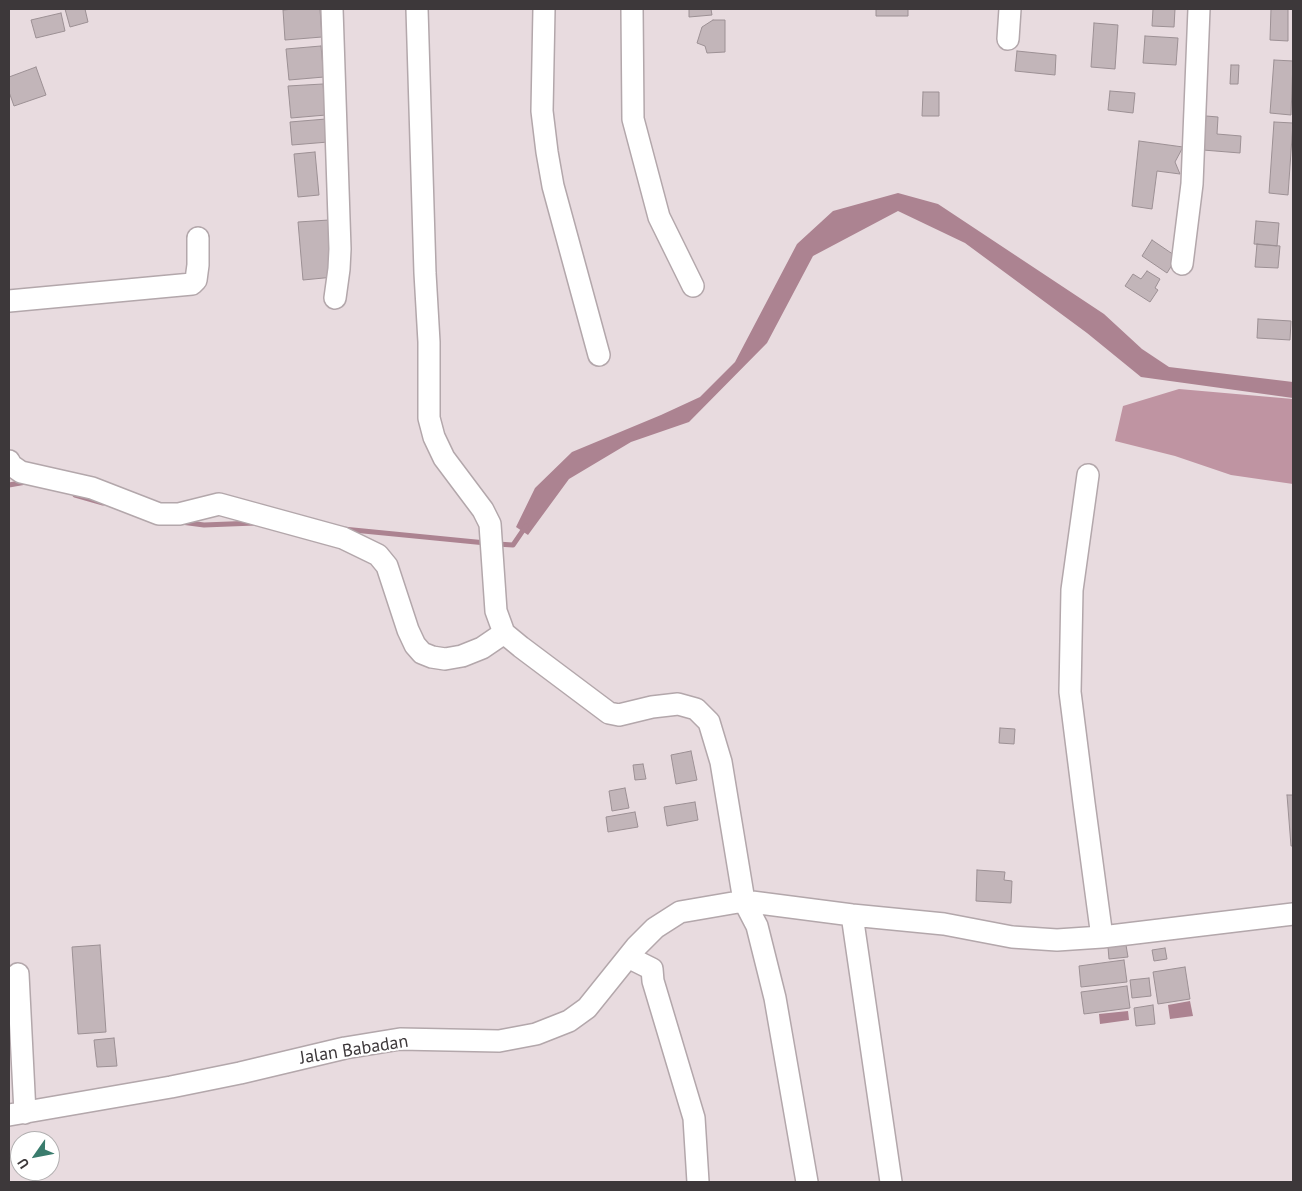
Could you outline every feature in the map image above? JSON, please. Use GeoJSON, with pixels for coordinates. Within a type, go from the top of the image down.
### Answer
{"type":"FeatureCollection","features":[{"type":"Feature","properties":{"kind":"street"},"geometry":{"type":"LineString","coordinates":[[332,9],[340,249],[335,298]]}},
{"type":"Feature","properties":{"kind":"street"},"geometry":{"type":"LineString","coordinates":[[417,9],[425,273],[429,342],[429,418],[434,437],[444,458],[483,510],[490,524],[496,611],[504,633],[609,713],[618,715],[652,707],[678,704],[696,709],[709,722],[721,762],[744,901],[757,926],[775,998],[807,1182]]}},
{"type":"Feature","properties":{"kind":"street"},"geometry":{"type":"LineString","coordinates":[[544,9],[542,111],[547,152],[553,186],[599,355]]}},
{"type":"Feature","properties":{"kind":"street"},"geometry":{"type":"LineString","coordinates":[[632,9],[633,119],[659,217],[693,286]]}},
{"type":"Feature","properties":{"kind":"street"},"geometry":{"type":"LineString","coordinates":[[1008,39],[1010,9]]}},
{"type":"Feature","properties":{"kind":"street"},"geometry":{"type":"LineString","coordinates":[[1182,264],[1192,192],[1198,9]]}},
{"type":"Feature","properties":{"kind":"street"},"geometry":{"type":"LineString","coordinates":[[9,301],[192,284],[196,280],[198,265],[198,238]]}},
{"type":"Feature","properties":{"kind":"street"},"geometry":{"type":"LineString","coordinates":[[9,461],[11,465],[21,472],[92,488],[159,514],[179,514],[219,504],[343,538],[378,556],[387,566],[414,645],[422,653],[432,657],[445,659],[462,656],[482,648],[504,633]]}},
{"type":"Feature","properties":{"kind":"street"},"geometry":{"type":"LineString","coordinates":[[1088,475],[1072,590],[1070,692],[1102,937]]}},
{"type":"Feature","properties":{"kind":"street","name":"Jalan Babadan"},"geometry":{"type":"LineString","coordinates":[[17,1114],[171,1087],[345,1048],[400,1039],[499,1041],[536,1034],[569,1021],[587,1008],[636,947],[655,928],[680,912],[744,901],[852,915],[944,924],[1012,937],[1057,940],[1102,937],[1293,914]]}},
{"type":"Feature","properties":{"kind":"street"},"geometry":{"type":"LineString","coordinates":[[852,915],[891,1182]]}},
{"type":"Feature","properties":{"kind":"street"},"geometry":{"type":"LineString","coordinates":[[628,957],[652,969],[653,981],[694,1118],[698,1182]]}},
{"type":"Feature","properties":{"kind":"street"},"geometry":{"type":"LineString","coordinates":[[17,1114],[18,974]]}},
{"type":"Feature","properties":{"kind":"shaded area"},"geometry":{"type":"Polygon","coordinates":[[[898,193],[938,204],[1104,314],[1142,349],[1169,367],[1293,382],[1293,398],[1141,377],[1087,333],[965,243],[898,211],[813,256],[767,343],[689,422],[631,442],[569,479],[528,535],[516,527],[535,488],[572,452],[700,397],[735,362],[797,244],[833,211],[898,193]]]}},
{"type":"Feature","properties":{"kind":"shaded area"},"geometry":{"type":"Polygon","coordinates":[[[1179,389],[1293,399],[1293,484],[1231,475],[1175,456],[1115,441],[1123,406],[1179,389]]]}},
{"type":"Feature","properties":{"kind":"shaded area"},"geometry":{"type":"Polygon","coordinates":[[[1190,1001],[1193,1016],[1170,1019],[1168,1005],[1190,1001]]]}},
{"type":"Feature","properties":{"kind":"shaded area"},"geometry":{"type":"Polygon","coordinates":[[[1128,1011],[1129,1020],[1100,1024],[1099,1014],[1128,1011]]]}},
{"type":"Feature","properties":{"kind":"building"},"geometry":{"type":"Polygon","coordinates":[[[65,9],[85,9],[88,22],[70,27],[65,9]]]}},
{"type":"Feature","properties":{"kind":"building"},"geometry":{"type":"Polygon","coordinates":[[[320,9],[322,37],[285,40],[283,10],[320,9]]]}},
{"type":"Feature","properties":{"kind":"building"},"geometry":{"type":"Polygon","coordinates":[[[689,9],[711,9],[712,15],[689,17],[689,9]]]}},
{"type":"Feature","properties":{"kind":"building"},"geometry":{"type":"Polygon","coordinates":[[[876,9],[908,9],[908,16],[876,16],[876,9]]]}},
{"type":"Feature","properties":{"kind":"building"},"geometry":{"type":"Polygon","coordinates":[[[1153,9],[1175,9],[1174,27],[1152,26],[1153,9]]]}},
{"type":"Feature","properties":{"kind":"building"},"geometry":{"type":"Polygon","coordinates":[[[1271,9],[1288,9],[1288,41],[1270,40],[1271,9]]]}},
{"type":"Feature","properties":{"kind":"building"},"geometry":{"type":"Polygon","coordinates":[[[61,13],[65,31],[36,38],[31,20],[61,13]]]}},
{"type":"Feature","properties":{"kind":"building"},"geometry":{"type":"Polygon","coordinates":[[[713,20],[725,20],[725,52],[707,53],[705,46],[697,43],[702,27],[713,20]]]}},
{"type":"Feature","properties":{"kind":"building"},"geometry":{"type":"Polygon","coordinates":[[[1094,23],[1118,25],[1115,69],[1091,67],[1094,23]]]}},
{"type":"Feature","properties":{"kind":"building"},"geometry":{"type":"Polygon","coordinates":[[[1145,36],[1178,38],[1176,65],[1143,63],[1145,36]]]}},
{"type":"Feature","properties":{"kind":"building"},"geometry":{"type":"Polygon","coordinates":[[[321,46],[324,77],[289,80],[286,49],[321,46]]]}},
{"type":"Feature","properties":{"kind":"building"},"geometry":{"type":"Polygon","coordinates":[[[1017,51],[1056,55],[1055,75],[1015,71],[1017,51]]]}},
{"type":"Feature","properties":{"kind":"building"},"geometry":{"type":"Polygon","coordinates":[[[1274,60],[1293,61],[1291,115],[1270,113],[1274,60]]]}},
{"type":"Feature","properties":{"kind":"building"},"geometry":{"type":"Polygon","coordinates":[[[1231,65],[1239,65],[1238,84],[1230,84],[1231,65]]]}},
{"type":"Feature","properties":{"kind":"building"},"geometry":{"type":"Polygon","coordinates":[[[36,67],[46,95],[14,106],[9,92],[9,77],[36,67]]]}},
{"type":"Feature","properties":{"kind":"building"},"geometry":{"type":"Polygon","coordinates":[[[323,84],[326,115],[291,118],[288,86],[323,84]]]}},
{"type":"Feature","properties":{"kind":"building"},"geometry":{"type":"Polygon","coordinates":[[[1110,91],[1135,93],[1133,113],[1108,110],[1110,91]]]}},
{"type":"Feature","properties":{"kind":"building"},"geometry":{"type":"Polygon","coordinates":[[[923,92],[939,92],[939,116],[922,116],[923,92]]]}},
{"type":"Feature","properties":{"kind":"building"},"geometry":{"type":"Polygon","coordinates":[[[1206,116],[1218,117],[1217,134],[1241,136],[1240,153],[1203,150],[1206,116]]]}},
{"type":"Feature","properties":{"kind":"building"},"geometry":{"type":"Polygon","coordinates":[[[326,119],[328,142],[292,145],[290,122],[326,119]]]}},
{"type":"Feature","properties":{"kind":"building"},"geometry":{"type":"Polygon","coordinates":[[[1274,122],[1293,123],[1288,195],[1269,193],[1274,122]]]}},
{"type":"Feature","properties":{"kind":"building"},"geometry":{"type":"Polygon","coordinates":[[[1139,141],[1183,147],[1175,162],[1180,174],[1157,171],[1152,209],[1132,206],[1139,141]]]}},
{"type":"Feature","properties":{"kind":"building"},"geometry":{"type":"Polygon","coordinates":[[[315,152],[319,195],[298,197],[294,154],[315,152]]]}},
{"type":"Feature","properties":{"kind":"building"},"geometry":{"type":"Polygon","coordinates":[[[329,220],[334,277],[303,280],[298,222],[329,220]]]}},
{"type":"Feature","properties":{"kind":"building"},"geometry":{"type":"Polygon","coordinates":[[[1256,221],[1279,223],[1277,246],[1254,244],[1256,221]]]}},
{"type":"Feature","properties":{"kind":"building"},"geometry":{"type":"Polygon","coordinates":[[[1152,240],[1177,257],[1167,273],[1142,256],[1152,240]]]}},
{"type":"Feature","properties":{"kind":"building"},"geometry":{"type":"Polygon","coordinates":[[[1257,244],[1280,246],[1278,268],[1255,267],[1257,244]]]}},
{"type":"Feature","properties":{"kind":"building"},"geometry":{"type":"Polygon","coordinates":[[[1147,271],[1160,279],[1155,288],[1158,290],[1150,302],[1125,286],[1133,274],[1141,279],[1147,271]]]}},
{"type":"Feature","properties":{"kind":"building"},"geometry":{"type":"Polygon","coordinates":[[[1258,319],[1291,321],[1290,340],[1257,338],[1258,319]]]}},
{"type":"Feature","properties":{"kind":"building"},"geometry":{"type":"Polygon","coordinates":[[[1000,728],[1015,729],[1014,744],[999,743],[1000,728]]]}},
{"type":"Feature","properties":{"kind":"building"},"geometry":{"type":"Polygon","coordinates":[[[691,751],[697,780],[676,784],[671,755],[691,751]]]}},
{"type":"Feature","properties":{"kind":"building"},"geometry":{"type":"Polygon","coordinates":[[[643,764],[646,779],[635,780],[633,765],[643,764]]]}},
{"type":"Feature","properties":{"kind":"building"},"geometry":{"type":"Polygon","coordinates":[[[625,788],[629,808],[612,811],[609,791],[625,788]]]}},
{"type":"Feature","properties":{"kind":"building"},"geometry":{"type":"Polygon","coordinates":[[[1287,795],[1293,795],[1293,846],[1291,846],[1287,795]]]}},
{"type":"Feature","properties":{"kind":"building"},"geometry":{"type":"Polygon","coordinates":[[[695,802],[698,820],[667,826],[664,807],[695,802]]]}},
{"type":"Feature","properties":{"kind":"building"},"geometry":{"type":"Polygon","coordinates":[[[635,812],[638,827],[608,832],[606,817],[635,812]]]}},
{"type":"Feature","properties":{"kind":"building"},"geometry":{"type":"Polygon","coordinates":[[[977,870],[1005,872],[1004,880],[1012,881],[1011,903],[976,901],[977,870]]]}},
{"type":"Feature","properties":{"kind":"building"},"geometry":{"type":"Polygon","coordinates":[[[100,945],[106,1032],[78,1034],[72,947],[100,945]]]}},
{"type":"Feature","properties":{"kind":"building"},"geometry":{"type":"Polygon","coordinates":[[[1126,945],[1128,957],[1109,959],[1108,947],[1126,945]]]}},
{"type":"Feature","properties":{"kind":"building"},"geometry":{"type":"Polygon","coordinates":[[[1165,948],[1167,959],[1154,961],[1152,950],[1165,948]]]}},
{"type":"Feature","properties":{"kind":"building"},"geometry":{"type":"Polygon","coordinates":[[[1124,960],[1127,982],[1081,987],[1079,966],[1124,960]]]}},
{"type":"Feature","properties":{"kind":"building"},"geometry":{"type":"Polygon","coordinates":[[[1185,967],[1190,999],[1158,1004],[1153,972],[1185,967]]]}},
{"type":"Feature","properties":{"kind":"building"},"geometry":{"type":"Polygon","coordinates":[[[1149,978],[1151,996],[1132,998],[1130,980],[1149,978]]]}},
{"type":"Feature","properties":{"kind":"building"},"geometry":{"type":"Polygon","coordinates":[[[1127,986],[1130,1008],[1084,1014],[1081,992],[1127,986]]]}},
{"type":"Feature","properties":{"kind":"building"},"geometry":{"type":"Polygon","coordinates":[[[1153,1005],[1155,1024],[1136,1026],[1134,1008],[1153,1005]]]}},
{"type":"Feature","properties":{"kind":"building"},"geometry":{"type":"Polygon","coordinates":[[[114,1038],[117,1066],[97,1067],[94,1040],[114,1038]]]}},
{"type":"Feature","properties":{"kind":"waterway"},"geometry":{"type":"LineString","coordinates":[[9,485],[26,482]]}},
{"type":"Feature","properties":{"kind":"waterway"},"geometry":{"type":"LineString","coordinates":[[75,495],[103,503]]}},
{"type":"Feature","properties":{"kind":"waterway"},"geometry":{"type":"LineString","coordinates":[[181,522],[204,525],[255,523]]}},
{"type":"Feature","properties":{"kind":"waterway"},"geometry":{"type":"LineString","coordinates":[[497,544],[513,545],[526,526]]}},
{"type":"Feature","properties":{"kind":"waterway"},"geometry":{"type":"LineString","coordinates":[[343,529],[486,543]]}}]}
